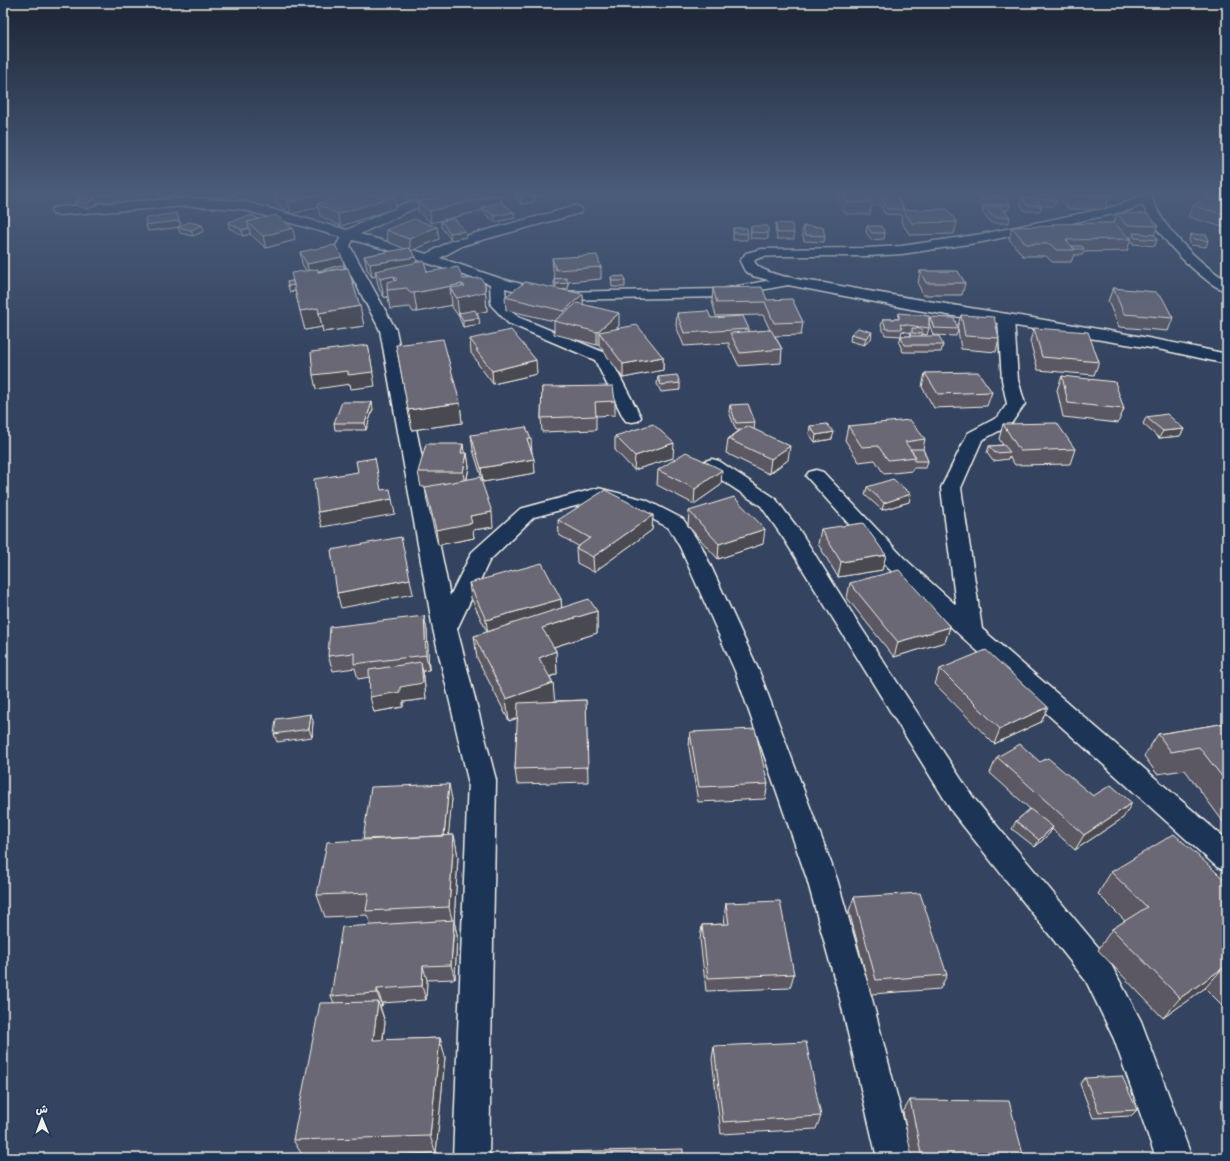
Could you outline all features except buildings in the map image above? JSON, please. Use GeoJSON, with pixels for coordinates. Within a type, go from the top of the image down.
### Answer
{"type":"FeatureCollection","features":[{"type":"Feature","properties":{"kind":"street"},"geometry":{"type":"LineString","coordinates":[[345,249],[388,330],[445,629],[482,780],[471,1158]]}},
{"type":"Feature","properties":{"kind":"street"},"geometry":{"type":"LineString","coordinates":[[400,249],[430,258],[497,282],[553,296],[722,293],[788,281]]}},
{"type":"Feature","properties":{"kind":"street"},"geometry":{"type":"LineString","coordinates":[[430,258],[446,249]]}},
{"type":"Feature","properties":{"kind":"street"},"geometry":{"type":"LineString","coordinates":[[907,249],[871,252],[762,253],[751,256],[747,262],[750,268],[758,273],[788,281],[1163,345],[1227,359]]}},
{"type":"Feature","properties":{"kind":"street"},"geometry":{"type":"LineString","coordinates":[[1179,249],[1215,280],[1227,287]]}},
{"type":"Feature","properties":{"kind":"street"},"geometry":{"type":"LineString","coordinates":[[497,282],[499,305],[513,320],[602,358],[632,417]]}},
{"type":"Feature","properties":{"kind":"street"},"geometry":{"type":"LineString","coordinates":[[971,632],[951,488],[974,437],[1004,421],[1016,404],[1010,380],[1006,319]]}},
{"type":"Feature","properties":{"kind":"street"},"geometry":{"type":"LineString","coordinates":[[712,465],[768,502],[793,536],[854,635],[963,805],[1097,970],[1129,1034],[1174,1158]]}},
{"type":"Feature","properties":{"kind":"street"},"geometry":{"type":"LineString","coordinates":[[816,476],[896,563],[971,632],[1227,858]]}},
{"type":"Feature","properties":{"kind":"street"},"geometry":{"type":"LineString","coordinates":[[445,629],[480,557],[527,513],[598,494],[639,504],[676,524],[691,547],[747,671],[822,879],[856,1000],[895,1158]]}}]}
